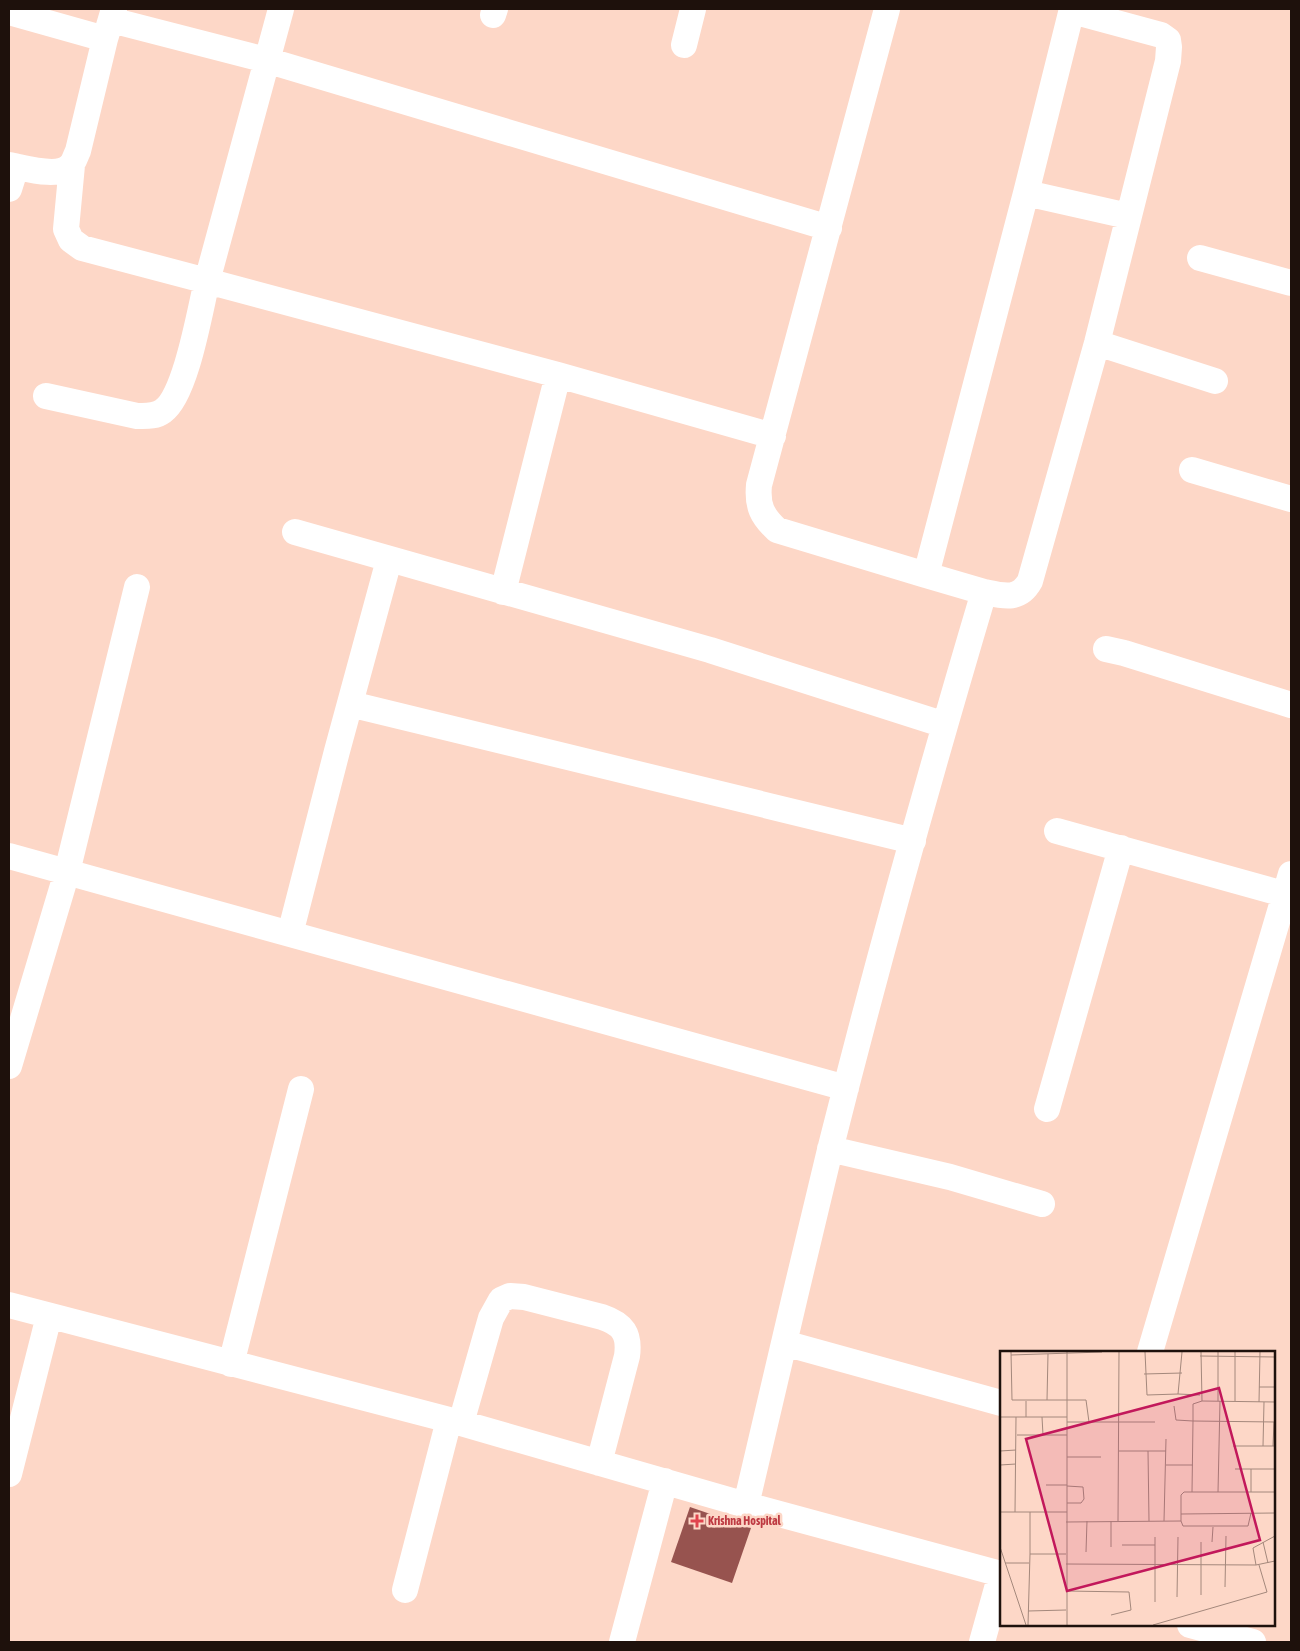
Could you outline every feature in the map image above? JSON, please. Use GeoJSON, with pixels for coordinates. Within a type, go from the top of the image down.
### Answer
{"type":"FeatureCollection","features":[{"type":"Feature","properties":{"kind":"street"},"geometry":{"type":"LineString","coordinates":[[46,396],[137,416],[150,416],[162,412],[171,404],[188,359],[207,280],[281,9]]}},
{"type":"Feature","properties":{"kind":"street"},"geometry":{"type":"LineString","coordinates":[[684,45],[693,9]]}},
{"type":"Feature","properties":{"kind":"street"},"geometry":{"type":"LineString","coordinates":[[887,9],[759,485],[758,499],[761,510],[768,522],[777,530],[790,535],[926,575],[984,592],[1004,596],[1025,590],[1030,581],[1097,343],[1168,61],[1168,40],[1161,35],[1072,10],[926,575]]}},
{"type":"Feature","properties":{"kind":"street"},"geometry":{"type":"LineString","coordinates":[[9,12],[110,22],[266,60],[829,228]]}},
{"type":"Feature","properties":{"kind":"street"},"geometry":{"type":"LineString","coordinates":[[110,22],[78,150],[72,165],[66,229],[71,240],[82,248],[558,375],[773,436]]}},
{"type":"Feature","properties":{"kind":"street"},"geometry":{"type":"LineString","coordinates":[[11,174],[62,172],[72,165]]}},
{"type":"Feature","properties":{"kind":"street"},"geometry":{"type":"LineString","coordinates":[[1026,193],[1128,216]]}},
{"type":"Feature","properties":{"kind":"street"},"geometry":{"type":"LineString","coordinates":[[1200,258],[1291,283]]}},
{"type":"Feature","properties":{"kind":"street"},"geometry":{"type":"LineString","coordinates":[[1097,343],[1215,381]]}},
{"type":"Feature","properties":{"kind":"street"},"geometry":{"type":"LineString","coordinates":[[503,592],[558,375]]}},
{"type":"Feature","properties":{"kind":"street"},"geometry":{"type":"LineString","coordinates":[[1192,470],[1291,498]]}},
{"type":"Feature","properties":{"kind":"street"},"geometry":{"type":"LineString","coordinates":[[295,532],[710,650],[945,725]]}},
{"type":"Feature","properties":{"kind":"street"},"geometry":{"type":"LineString","coordinates":[[290,934],[389,560]]}},
{"type":"Feature","properties":{"kind":"street"},"geometry":{"type":"LineString","coordinates":[[9,1066],[67,872],[137,587]]}},
{"type":"Feature","properties":{"kind":"street"},"geometry":{"type":"LineString","coordinates":[[746,1505],[830,1149],[912,841],[984,592]]}},
{"type":"Feature","properties":{"kind":"street"},"geometry":{"type":"LineString","coordinates":[[1106,649],[1291,705]]}},
{"type":"Feature","properties":{"kind":"street"},"geometry":{"type":"LineString","coordinates":[[350,704],[912,841]]}},
{"type":"Feature","properties":{"kind":"street"},"geometry":{"type":"LineString","coordinates":[[1057,831],[1290,888],[1150,1351]]}},
{"type":"Feature","properties":{"kind":"street"},"geometry":{"type":"LineString","coordinates":[[1047,1109],[1121,848]]}},
{"type":"Feature","properties":{"kind":"street"},"geometry":{"type":"LineString","coordinates":[[9,856],[846,1088]]}},
{"type":"Feature","properties":{"kind":"street"},"geometry":{"type":"LineString","coordinates":[[231,1364],[301,1089]]}},
{"type":"Feature","properties":{"kind":"street"},"geometry":{"type":"LineString","coordinates":[[830,1149],[950,1177],[1042,1204]]}},
{"type":"Feature","properties":{"kind":"street"},"geometry":{"type":"LineString","coordinates":[[405,1590],[455,1422],[491,1318],[500,1300],[510,1296],[524,1297],[602,1317],[614,1321],[624,1332],[628,1345],[627,1356],[599,1462]]}},
{"type":"Feature","properties":{"kind":"street"},"geometry":{"type":"LineString","coordinates":[[9,1305],[455,1422],[746,1505],[1000,1574]]}},
{"type":"Feature","properties":{"kind":"street"},"geometry":{"type":"LineString","coordinates":[[9,1474],[49,1316]]}},
{"type":"Feature","properties":{"kind":"street"},"geometry":{"type":"LineString","coordinates":[[784,1343],[1000,1403]]}},
{"type":"Feature","properties":{"kind":"street"},"geometry":{"type":"LineString","coordinates":[[622,1642],[665,1481]]}},
{"type":"Feature","properties":{"kind":"street"},"geometry":{"type":"LineString","coordinates":[[982,1642],[1000,1578]]}},
{"type":"Feature","properties":{"kind":"street"},"geometry":{"type":"LineString","coordinates":[[1194,1626],[1253,1642]]}},
{"type":"Feature","properties":{"kind":"building"},"geometry":{"type":"Polygon","coordinates":[[[690,1507],[751,1528],[732,1583],[671,1562],[690,1507]]]}},
{"type":"Feature","properties":{"kind":"place","name":"Krishna Hospital"},"geometry":{"type":"Point","coordinates":[697,1521]}}]}
